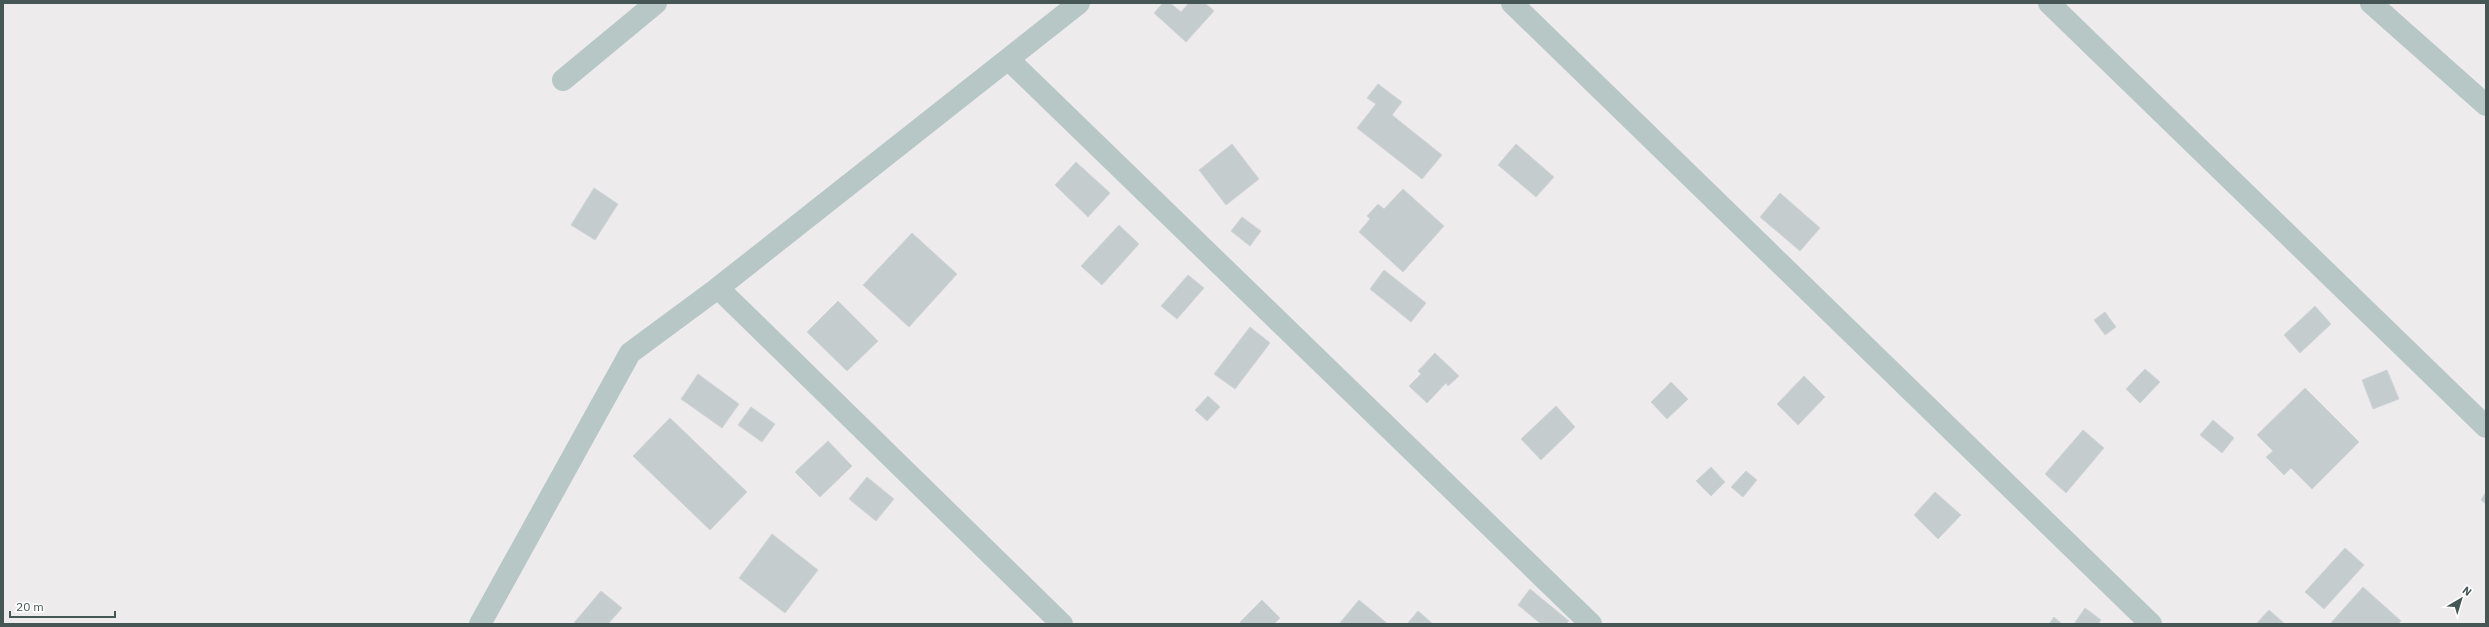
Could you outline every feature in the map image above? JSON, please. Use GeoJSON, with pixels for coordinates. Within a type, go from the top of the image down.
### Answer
{"type":"FeatureCollection","features":[{"type":"Feature","properties":{"kind":"street"},"geometry":{"type":"LineString","coordinates":[[563,80],[656,3]]}},
{"type":"Feature","properties":{"kind":"street"},"geometry":{"type":"LineString","coordinates":[[480,624],[630,354],[718,288],[1009,60],[1079,3]]}},
{"type":"Feature","properties":{"kind":"street"},"geometry":{"type":"LineString","coordinates":[[1512,3],[2151,624]]}},
{"type":"Feature","properties":{"kind":"street"},"geometry":{"type":"LineString","coordinates":[[2049,3],[2486,427]]}},
{"type":"Feature","properties":{"kind":"street"},"geometry":{"type":"LineString","coordinates":[[2371,3],[2486,105]]}},
{"type":"Feature","properties":{"kind":"street"},"geometry":{"type":"LineString","coordinates":[[1009,60],[1591,624]]}},
{"type":"Feature","properties":{"kind":"street"},"geometry":{"type":"LineString","coordinates":[[718,288],[1062,624]]}},
{"type":"Feature","properties":{"kind":"building"},"geometry":{"type":"Polygon","coordinates":[[[1163,3],[1170,3],[1181,12],[1189,3],[1205,3],[1214,11],[1186,42],[1154,13],[1163,3]]]}},
{"type":"Feature","properties":{"kind":"building"},"geometry":{"type":"Polygon","coordinates":[[[1378,84],[1402,102],[1392,115],[1442,155],[1422,179],[1357,128],[1376,104],[1367,98],[1378,84]]]}},
{"type":"Feature","properties":{"kind":"building"},"geometry":{"type":"Polygon","coordinates":[[[1232,144],[1259,179],[1226,205],[1199,170],[1232,144]]]}},
{"type":"Feature","properties":{"kind":"building"},"geometry":{"type":"Polygon","coordinates":[[[1516,144],[1554,177],[1536,197],[1498,165],[1516,144]]]}},
{"type":"Feature","properties":{"kind":"building"},"geometry":{"type":"Polygon","coordinates":[[[1076,162],[1110,193],[1088,217],[1055,185],[1076,162]]]}},
{"type":"Feature","properties":{"kind":"building"},"geometry":{"type":"Polygon","coordinates":[[[594,188],[618,204],[595,240],[571,225],[594,188]]]}},
{"type":"Feature","properties":{"kind":"building"},"geometry":{"type":"Polygon","coordinates":[[[1403,189],[1444,226],[1403,272],[1359,232],[1370,219],[1367,216],[1378,204],[1384,209],[1403,189]]]}},
{"type":"Feature","properties":{"kind":"building"},"geometry":{"type":"Polygon","coordinates":[[[1780,193],[1820,228],[1800,251],[1760,217],[1780,193]]]}},
{"type":"Feature","properties":{"kind":"building"},"geometry":{"type":"Polygon","coordinates":[[[1242,217],[1261,231],[1250,246],[1231,231],[1242,217]]]}},
{"type":"Feature","properties":{"kind":"building"},"geometry":{"type":"Polygon","coordinates":[[[1119,225],[1139,244],[1102,285],[1081,266],[1119,225]]]}},
{"type":"Feature","properties":{"kind":"building"},"geometry":{"type":"Polygon","coordinates":[[[912,233],[957,274],[909,327],[863,285],[912,233]]]}},
{"type":"Feature","properties":{"kind":"building"},"geometry":{"type":"Polygon","coordinates":[[[1384,270],[1426,303],[1411,322],[1370,289],[1384,270]]]}},
{"type":"Feature","properties":{"kind":"building"},"geometry":{"type":"Polygon","coordinates":[[[1188,275],[1204,288],[1177,319],[1161,306],[1188,275]]]}},
{"type":"Feature","properties":{"kind":"building"},"geometry":{"type":"Polygon","coordinates":[[[838,301],[878,341],[847,371],[807,332],[838,301]]]}},
{"type":"Feature","properties":{"kind":"building"},"geometry":{"type":"Polygon","coordinates":[[[2315,306],[2331,324],[2300,353],[2284,335],[2315,306]]]}},
{"type":"Feature","properties":{"kind":"building"},"geometry":{"type":"Polygon","coordinates":[[[2105,312],[2116,327],[2105,335],[2094,320],[2105,312]]]}},
{"type":"Feature","properties":{"kind":"building"},"geometry":{"type":"Polygon","coordinates":[[[1250,327],[1270,343],[1235,389],[1214,374],[1250,327]]]}},
{"type":"Feature","properties":{"kind":"building"},"geometry":{"type":"Polygon","coordinates":[[[1435,353],[1459,376],[1448,386],[1446,383],[1427,403],[1409,386],[1421,374],[1418,371],[1435,353]]]}},
{"type":"Feature","properties":{"kind":"building"},"geometry":{"type":"Polygon","coordinates":[[[2145,369],[2160,382],[2140,403],[2126,389],[2145,369]]]}},
{"type":"Feature","properties":{"kind":"building"},"geometry":{"type":"Polygon","coordinates":[[[2387,370],[2399,399],[2373,409],[2362,380],[2387,370]]]}},
{"type":"Feature","properties":{"kind":"building"},"geometry":{"type":"Polygon","coordinates":[[[698,374],[739,404],[722,428],[681,399],[698,374]]]}},
{"type":"Feature","properties":{"kind":"building"},"geometry":{"type":"Polygon","coordinates":[[[1804,376],[1825,397],[1798,425],[1777,404],[1804,376]]]}},
{"type":"Feature","properties":{"kind":"building"},"geometry":{"type":"Polygon","coordinates":[[[1671,382],[1688,399],[1667,419],[1651,402],[1671,382]]]}},
{"type":"Feature","properties":{"kind":"building"},"geometry":{"type":"Polygon","coordinates":[[[2305,388],[2359,442],[2312,489],[2291,468],[2284,475],[2266,457],[2273,451],[2257,435],[2305,388]]]}},
{"type":"Feature","properties":{"kind":"building"},"geometry":{"type":"Polygon","coordinates":[[[1208,396],[1220,407],[1207,421],[1195,410],[1208,396]]]}},
{"type":"Feature","properties":{"kind":"building"},"geometry":{"type":"Polygon","coordinates":[[[1556,406],[1575,427],[1541,460],[1521,439],[1556,406]]]}},
{"type":"Feature","properties":{"kind":"building"},"geometry":{"type":"Polygon","coordinates":[[[751,407],[775,424],[762,442],[738,425],[751,407]]]}},
{"type":"Feature","properties":{"kind":"building"},"geometry":{"type":"Polygon","coordinates":[[[670,418],[747,492],[710,530],[633,456],[670,418]]]}},
{"type":"Feature","properties":{"kind":"building"},"geometry":{"type":"Polygon","coordinates":[[[2213,420],[2234,438],[2222,453],[2200,435],[2213,420]]]}},
{"type":"Feature","properties":{"kind":"building"},"geometry":{"type":"Polygon","coordinates":[[[2083,430],[2104,448],[2066,493],[2045,474],[2083,430]]]}},
{"type":"Feature","properties":{"kind":"building"},"geometry":{"type":"Polygon","coordinates":[[[828,441],[852,466],[820,497],[795,472],[828,441]]]}},
{"type":"Feature","properties":{"kind":"building"},"geometry":{"type":"Polygon","coordinates":[[[1711,467],[1725,482],[1711,496],[1696,481],[1711,467]]]}},
{"type":"Feature","properties":{"kind":"building"},"geometry":{"type":"Polygon","coordinates":[[[1746,471],[1757,480],[1743,497],[1731,487],[1746,471]]]}},
{"type":"Feature","properties":{"kind":"building"},"geometry":{"type":"Polygon","coordinates":[[[867,477],[894,499],[876,521],[849,499],[867,477]]]}},
{"type":"Feature","properties":{"kind":"building"},"geometry":{"type":"Polygon","coordinates":[[[1935,492],[1961,515],[1938,539],[1914,515],[1935,492]]]}},
{"type":"Feature","properties":{"kind":"building"},"geometry":{"type":"Polygon","coordinates":[[[2486,492],[2486,504],[2481,500],[2486,492]]]}},
{"type":"Feature","properties":{"kind":"building"},"geometry":{"type":"Polygon","coordinates":[[[772,534],[818,570],[785,613],[739,578],[772,534]]]}},
{"type":"Feature","properties":{"kind":"building"},"geometry":{"type":"Polygon","coordinates":[[[2345,548],[2364,565],[2324,609],[2305,592],[2345,548]]]}},
{"type":"Feature","properties":{"kind":"building"},"geometry":{"type":"Polygon","coordinates":[[[2363,587],[2401,621],[2398,624],[2330,624],[2363,587]]]}},
{"type":"Feature","properties":{"kind":"building"},"geometry":{"type":"Polygon","coordinates":[[[1530,589],[1569,621],[1566,624],[1541,624],[1518,605],[1530,589]]]}},
{"type":"Feature","properties":{"kind":"building"},"geometry":{"type":"Polygon","coordinates":[[[601,591],[622,608],[608,624],[573,624],[601,591]]]}},
{"type":"Feature","properties":{"kind":"building"},"geometry":{"type":"Polygon","coordinates":[[[1262,600],[1280,618],[1274,624],[1242,624],[1240,622],[1262,600]]]}},
{"type":"Feature","properties":{"kind":"building"},"geometry":{"type":"Polygon","coordinates":[[[1359,600],[1388,624],[1339,624],[1359,600]]]}},
{"type":"Feature","properties":{"kind":"building"},"geometry":{"type":"Polygon","coordinates":[[[2085,608],[2101,620],[2098,624],[2074,624],[2085,608]]]}},
{"type":"Feature","properties":{"kind":"building"},"geometry":{"type":"Polygon","coordinates":[[[2269,610],[2285,624],[2256,624],[2269,610]]]}},
{"type":"Feature","properties":{"kind":"building"},"geometry":{"type":"Polygon","coordinates":[[[1418,611],[1433,624],[1407,624],[1418,611]]]}},
{"type":"Feature","properties":{"kind":"building"},"geometry":{"type":"Polygon","coordinates":[[[2054,617],[2062,624],[2049,624],[2054,617]]]}}]}
